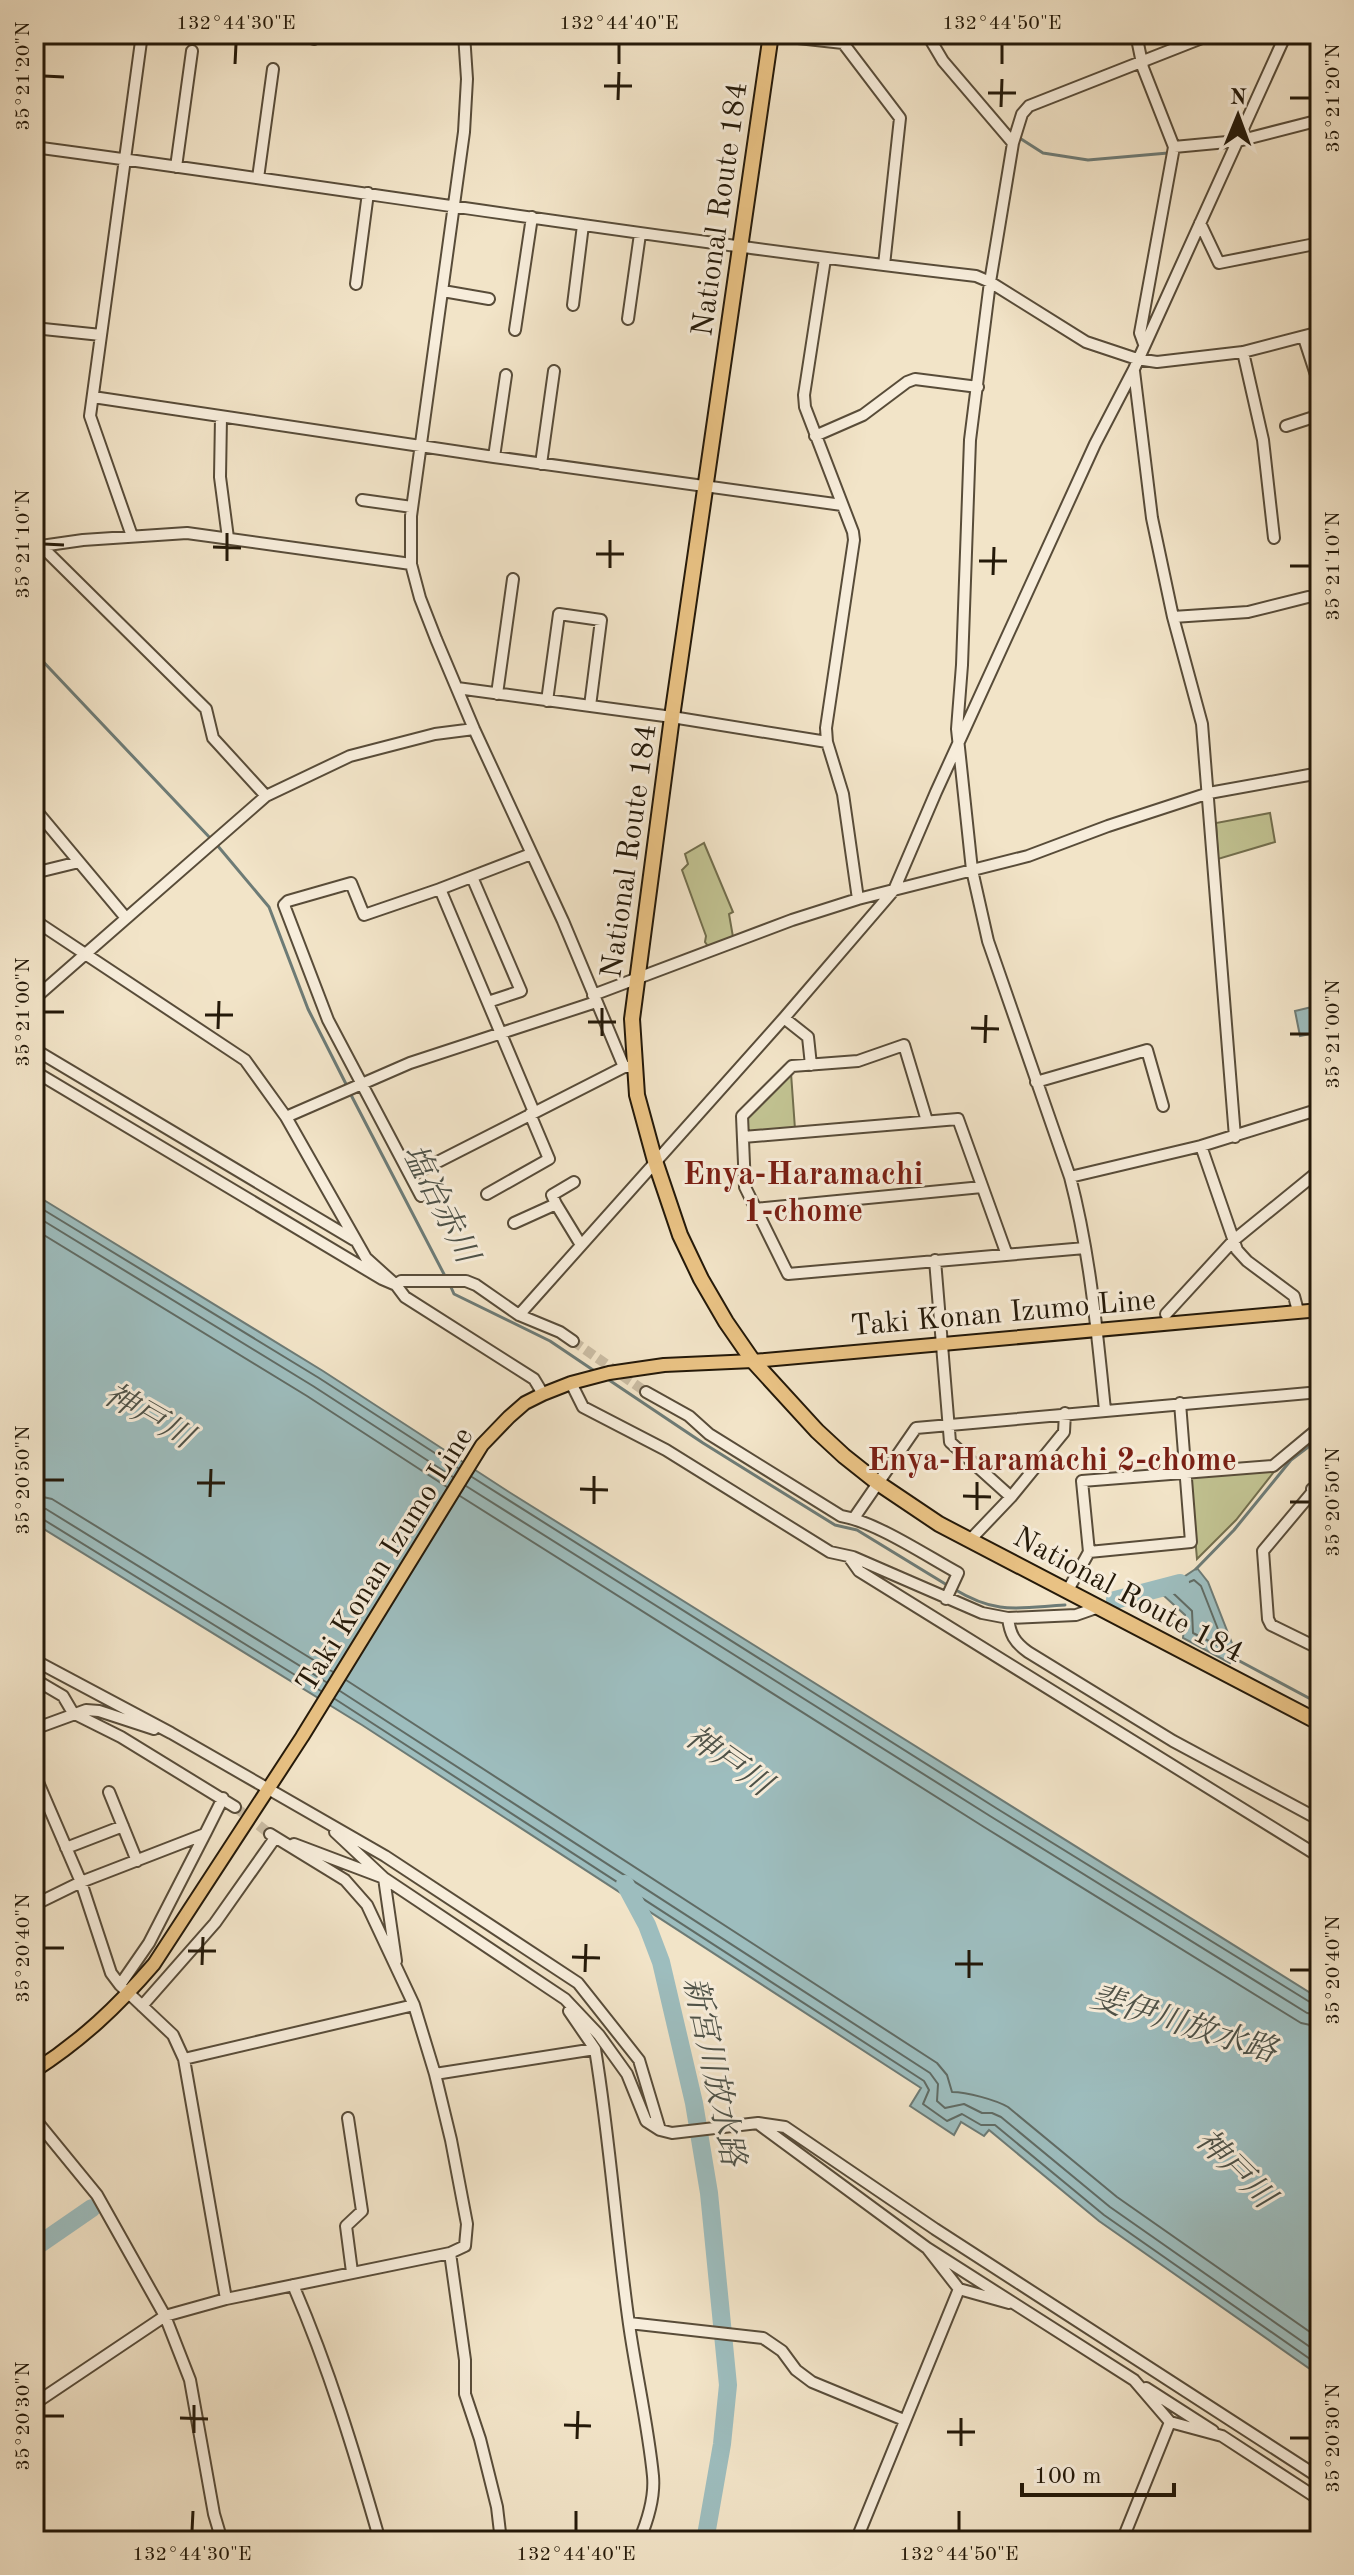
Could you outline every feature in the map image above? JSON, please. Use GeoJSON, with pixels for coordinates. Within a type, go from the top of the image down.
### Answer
{"type":"FeatureCollection","features":[{"type":"Feature","properties":{"kind":"highway","name":"National Route 184"},"geometry":{"type":"LineString","coordinates":[[771,34],[672,717],[632,1019],[629,1067],[655,1161],[680,1235],[701,1279],[753,1361],[817,1431],[878,1483],[939,1524],[1320,1723]]}},
{"type":"Feature","properties":{"kind":"main road","name":"Taki Konan Izumo Line"},"geometry":{"type":"LineString","coordinates":[[34,2071],[75,2045],[124,1990],[154,1964],[269,1790],[482,1445],[525,1403],[571,1383],[609,1373],[664,1365],[753,1361],[1320,1310]]}},
{"type":"Feature","properties":{"kind":"street"},"geometry":{"type":"LineString","coordinates":[[132,536],[90,416],[142,34]]}},
{"type":"Feature","properties":{"kind":"street"},"geometry":{"type":"LineString","coordinates":[[412,1175],[629,1067],[595,999],[563,921],[474,729],[420,598],[411,564],[412,507],[455,205],[467,79],[464,34]]}},
{"type":"Feature","properties":{"kind":"street"},"geometry":{"type":"LineString","coordinates":[[771,34],[842,38],[900,118],[884,265]]}},
{"type":"Feature","properties":{"kind":"street"},"geometry":{"type":"LineString","coordinates":[[927,34],[943,61],[1013,143]]}},
{"type":"Feature","properties":{"kind":"street"},"geometry":{"type":"LineString","coordinates":[[1136,34],[1143,68],[1174,147],[1140,333],[1144,344]]}},
{"type":"Feature","properties":{"kind":"street"},"geometry":{"type":"LineString","coordinates":[[1105,1410],[1085,1248],[1070,1177],[988,941],[972,870],[957,729],[970,440],[990,282],[1013,143],[1022,114],[1029,106],[1212,34]]}},
{"type":"Feature","properties":{"kind":"street"},"geometry":{"type":"LineString","coordinates":[[519,1315],[894,890],[1095,444],[1136,364],[1286,34]]}},
{"type":"Feature","properties":{"kind":"street"},"geometry":{"type":"LineString","coordinates":[[176,167],[192,51]]}},
{"type":"Feature","properties":{"kind":"street"},"geometry":{"type":"LineString","coordinates":[[258,178],[273,69]]}},
{"type":"Feature","properties":{"kind":"street"},"geometry":{"type":"LineString","coordinates":[[1174,147],[1238,141],[1320,120]]}},
{"type":"Feature","properties":{"kind":"street"},"geometry":{"type":"LineString","coordinates":[[34,147],[740,248],[976,276],[1086,342],[1136,364],[1243,352],[1320,332]]}},
{"type":"Feature","properties":{"kind":"street"},"geometry":{"type":"LineString","coordinates":[[356,284],[368,193]]}},
{"type":"Feature","properties":{"kind":"street"},"geometry":{"type":"LineString","coordinates":[[515,330],[532,217]]}},
{"type":"Feature","properties":{"kind":"street"},"geometry":{"type":"LineString","coordinates":[[1200,223],[1219,263],[1320,243]]}},
{"type":"Feature","properties":{"kind":"street"},"geometry":{"type":"LineString","coordinates":[[573,305],[583,225]]}},
{"type":"Feature","properties":{"kind":"street"},"geometry":{"type":"LineString","coordinates":[[628,319],[640,234]]}},
{"type":"Feature","properties":{"kind":"street"},"geometry":{"type":"LineString","coordinates":[[825,259],[804,395],[805,407],[854,540],[826,728],[827,742],[843,794],[858,899]]}},
{"type":"Feature","properties":{"kind":"street"},"geometry":{"type":"LineString","coordinates":[[443,291],[489,299]]}},
{"type":"Feature","properties":{"kind":"street"},"geometry":{"type":"LineString","coordinates":[[34,328],[101,335]]}},
{"type":"Feature","properties":{"kind":"street"},"geometry":{"type":"LineString","coordinates":[[1304,338],[1320,387]]}},
{"type":"Feature","properties":{"kind":"street"},"geometry":{"type":"LineString","coordinates":[[1243,352],[1263,440],[1274,538]]}},
{"type":"Feature","properties":{"kind":"street"},"geometry":{"type":"LineString","coordinates":[[1136,364],[1152,518],[1173,617],[1202,724],[1235,1137]]}},
{"type":"Feature","properties":{"kind":"street"},"geometry":{"type":"LineString","coordinates":[[541,464],[554,371]]}},
{"type":"Feature","properties":{"kind":"street"},"geometry":{"type":"LineString","coordinates":[[494,457],[506,375]]}},
{"type":"Feature","properties":{"kind":"street"},"geometry":{"type":"LineString","coordinates":[[815,436],[863,415],[915,379],[978,387]]}},
{"type":"Feature","properties":{"kind":"street"},"geometry":{"type":"LineString","coordinates":[[93,397],[420,447],[842,505]]}},
{"type":"Feature","properties":{"kind":"street"},"geometry":{"type":"LineString","coordinates":[[1286,426],[1320,415]]}},
{"type":"Feature","properties":{"kind":"street"},"geometry":{"type":"LineString","coordinates":[[221,417],[220,477],[228,538]]}},
{"type":"Feature","properties":{"kind":"street"},"geometry":{"type":"LineString","coordinates":[[362,500],[412,507]]}},
{"type":"Feature","properties":{"kind":"street"},"geometry":{"type":"LineString","coordinates":[[36,544],[187,533],[411,564]]}},
{"type":"Feature","properties":{"kind":"street"},"geometry":{"type":"LineString","coordinates":[[36,544],[206,709],[213,738],[266,796]]}},
{"type":"Feature","properties":{"kind":"street"},"geometry":{"type":"LineString","coordinates":[[497,694],[513,579]]}},
{"type":"Feature","properties":{"kind":"street"},"geometry":{"type":"LineString","coordinates":[[1173,617],[1248,612],[1308,597],[1320,597]]}},
{"type":"Feature","properties":{"kind":"street"},"geometry":{"type":"LineString","coordinates":[[547,701],[559,614],[601,620],[590,706]]}},
{"type":"Feature","properties":{"kind":"street"},"geometry":{"type":"LineString","coordinates":[[457,688],[827,742]]}},
{"type":"Feature","properties":{"kind":"street"},"geometry":{"type":"LineString","coordinates":[[34,999],[266,796],[350,756],[435,734],[474,729]]}},
{"type":"Feature","properties":{"kind":"street"},"geometry":{"type":"LineString","coordinates":[[286,1117],[410,1063],[595,999],[792,920],[858,899],[1028,856],[1209,793],[1320,773]]}},
{"type":"Feature","properties":{"kind":"street"},"geometry":{"type":"LineString","coordinates":[[34,808],[126,918]]}},
{"type":"Feature","properties":{"kind":"street"},"geometry":{"type":"LineString","coordinates":[[34,829],[49,826]]}},
{"type":"Feature","properties":{"kind":"street"},"geometry":{"type":"LineString","coordinates":[[421,1196],[328,1020],[284,905],[288,901],[351,883],[364,915],[531,854]]}},
{"type":"Feature","properties":{"kind":"street"},"geometry":{"type":"LineString","coordinates":[[34,873],[79,862]]}},
{"type":"Feature","properties":{"kind":"street"},"geometry":{"type":"LineString","coordinates":[[472,877],[521,991],[488,1002]]}},
{"type":"Feature","properties":{"kind":"street"},"geometry":{"type":"LineString","coordinates":[[440,889],[549,1159],[487,1194]]}},
{"type":"Feature","properties":{"kind":"street"},"geometry":{"type":"LineString","coordinates":[[34,920],[245,1060],[286,1117],[366,1258],[405,1297],[534,1379],[543,1394]]}},
{"type":"Feature","properties":{"kind":"street"},"geometry":{"type":"LineString","coordinates":[[784,1018],[808,1037],[811,1065]]}},
{"type":"Feature","properties":{"kind":"street"},"geometry":{"type":"LineString","coordinates":[[927,1121],[904,1045],[858,1061],[792,1066],[742,1116],[745,1187],[788,1274],[1085,1248]]}},
{"type":"Feature","properties":{"kind":"street"},"geometry":{"type":"LineString","coordinates":[[34,1049],[356,1241]]}},
{"type":"Feature","properties":{"kind":"street"},"geometry":{"type":"LineString","coordinates":[[1036,1082],[1147,1050],[1163,1106]]}},
{"type":"Feature","properties":{"kind":"street"},"geometry":{"type":"LineString","coordinates":[[34,1071],[396,1285]]}},
{"type":"Feature","properties":{"kind":"street"},"geometry":{"type":"LineString","coordinates":[[1070,1177],[1235,1137],[1320,1109]]}},
{"type":"Feature","properties":{"kind":"street"},"geometry":{"type":"LineString","coordinates":[[743,1137],[958,1119],[1007,1255]]}},
{"type":"Feature","properties":{"kind":"street"},"geometry":{"type":"LineString","coordinates":[[1201,1146],[1237,1250],[1294,1296],[1298,1311]]}},
{"type":"Feature","properties":{"kind":"street"},"geometry":{"type":"LineString","coordinates":[[1166,1314],[1234,1240],[1320,1170]]}},
{"type":"Feature","properties":{"kind":"street"},"geometry":{"type":"LineString","coordinates":[[574,1182],[552,1195],[581,1245]]}},
{"type":"Feature","properties":{"kind":"street"},"geometry":{"type":"LineString","coordinates":[[755,1209],[982,1187]]}},
{"type":"Feature","properties":{"kind":"street"},"geometry":{"type":"LineString","coordinates":[[514,1223],[556,1204]]}},
{"type":"Feature","properties":{"kind":"street"},"geometry":{"type":"LineString","coordinates":[[935,1260],[950,1442],[1011,1497]]}},
{"type":"Feature","properties":{"kind":"street"},"geometry":{"type":"LineString","coordinates":[[396,1285],[401,1281],[466,1281],[519,1315],[560,1332],[573,1341]]}},
{"type":"Feature","properties":{"kind":"street"},"geometry":{"type":"LineString","coordinates":[[571,1383],[583,1407],[666,1450],[830,1552],[848,1556],[948,1595],[982,1613],[1008,1618],[1076,1615],[1099,1607]]}},
{"type":"Feature","properties":{"kind":"street"},"geometry":{"type":"LineString","coordinates":[[646,1392],[689,1416],[709,1434],[841,1516],[854,1518],[958,1573],[948,1595]]}},
{"type":"Feature","properties":{"kind":"street"},"geometry":{"type":"LineString","coordinates":[[854,1518],[916,1428],[1320,1392]]}},
{"type":"Feature","properties":{"kind":"street"},"geometry":{"type":"LineString","coordinates":[[1089,1552],[1191,1542],[1180,1403]]}},
{"type":"Feature","properties":{"kind":"street"},"geometry":{"type":"LineString","coordinates":[[970,1540],[1011,1497],[1064,1432],[1065,1413]]}},
{"type":"Feature","properties":{"kind":"street"},"geometry":{"type":"LineString","coordinates":[[1068,1590],[1089,1552],[1082,1481],[1273,1466],[1320,1427]]}},
{"type":"Feature","properties":{"kind":"street"},"geometry":{"type":"LineString","coordinates":[[1316,1486],[1320,1549]]}},
{"type":"Feature","properties":{"kind":"street"},"geometry":{"type":"LineString","coordinates":[[1316,1486],[1263,1551],[1271,1625],[1320,1649]]}},
{"type":"Feature","properties":{"kind":"street"},"geometry":{"type":"LineString","coordinates":[[848,1556],[859,1571],[1320,1857]]}},
{"type":"Feature","properties":{"kind":"street"},"geometry":{"type":"LineString","coordinates":[[1008,1618],[1010,1634],[1028,1652],[1173,1741],[1320,1820]]}},
{"type":"Feature","properties":{"kind":"street"},"geometry":{"type":"LineString","coordinates":[[34,1660],[171,1733],[385,1856],[578,1983],[639,2060],[660,2130]]}},
{"type":"Feature","properties":{"kind":"street"},"geometry":{"type":"LineString","coordinates":[[34,1679],[63,1696],[73,1713],[121,1737],[235,1807]]}},
{"type":"Feature","properties":{"kind":"street"},"geometry":{"type":"LineString","coordinates":[[35,1725],[73,1713],[99,1711],[171,1733]]}},
{"type":"Feature","properties":{"kind":"street"},"geometry":{"type":"LineString","coordinates":[[34,1773],[81,1882],[111,1973],[124,1990],[173,2035],[184,2059],[226,2299]]}},
{"type":"Feature","properties":{"kind":"street"},"geometry":{"type":"LineString","coordinates":[[109,1792],[137,1861]]}},
{"type":"Feature","properties":{"kind":"street"},"geometry":{"type":"LineString","coordinates":[[124,1990],[223,1798]]}},
{"type":"Feature","properties":{"kind":"street"},"geometry":{"type":"LineString","coordinates":[[321,1820],[384,1878],[565,1999],[599,2035],[627,2074],[646,2121],[672,2133],[758,2123],[785,2127],[961,2246],[1320,2478]]}},
{"type":"Feature","properties":{"kind":"street"},"geometry":{"type":"LineString","coordinates":[[66,1848],[123,1826]]}},
{"type":"Feature","properties":{"kind":"street"},"geometry":{"type":"LineString","coordinates":[[34,1905],[81,1882],[205,1834]]}},
{"type":"Feature","properties":{"kind":"street"},"geometry":{"type":"LineString","coordinates":[[34,2404],[165,2316],[226,2299],[450,2253],[465,2246],[467,2224],[435,2074],[414,2005],[367,1905],[345,1880],[270,1834],[384,1878]]}},
{"type":"Feature","properties":{"kind":"street"},"geometry":{"type":"LineString","coordinates":[[142,2006],[215,1923],[275,1838]]}},
{"type":"Feature","properties":{"kind":"street"},"geometry":{"type":"LineString","coordinates":[[384,1878],[398,1974]]}},
{"type":"Feature","properties":{"kind":"street"},"geometry":{"type":"LineString","coordinates":[[565,1999],[570,2012],[595,2049],[607,2121],[611,2180],[629,2323],[653,2478],[650,2515],[639,2541]]}},
{"type":"Feature","properties":{"kind":"street"},"geometry":{"type":"LineString","coordinates":[[184,2059],[414,2005]]}},
{"type":"Feature","properties":{"kind":"street"},"geometry":{"type":"LineString","coordinates":[[435,2074],[595,2049]]}},
{"type":"Feature","properties":{"kind":"street"},"geometry":{"type":"LineString","coordinates":[[34,2118],[97,2195],[165,2316],[190,2380],[214,2514],[222,2541]]}},
{"type":"Feature","properties":{"kind":"street"},"geometry":{"type":"LineString","coordinates":[[348,2118],[362,2211],[346,2226],[352,2272]]}},
{"type":"Feature","properties":{"kind":"street"},"geometry":{"type":"LineString","coordinates":[[758,2123],[927,2248],[1320,2500]]}},
{"type":"Feature","properties":{"kind":"street"},"geometry":{"type":"LineString","coordinates":[[927,2248],[959,2289],[1019,2306]]}},
{"type":"Feature","properties":{"kind":"street"},"geometry":{"type":"LineString","coordinates":[[450,2253],[463,2334],[465,2394],[497,2507],[501,2541]]}},
{"type":"Feature","properties":{"kind":"street"},"geometry":{"type":"LineString","coordinates":[[293,2285],[314,2334],[358,2460],[380,2541]]}},
{"type":"Feature","properties":{"kind":"street"},"geometry":{"type":"LineString","coordinates":[[856,2541],[959,2289]]}},
{"type":"Feature","properties":{"kind":"street"},"geometry":{"type":"LineString","coordinates":[[629,2323],[763,2338],[782,2351],[796,2370],[812,2382],[904,2420]]}},
{"type":"Feature","properties":{"kind":"street"},"geometry":{"type":"LineString","coordinates":[[1134,2380],[1170,2422],[1222,2436]]}},
{"type":"Feature","properties":{"kind":"street"},"geometry":{"type":"LineString","coordinates":[[1122,2541],[1170,2422]]}},
{"type":"Feature","properties":{"kind":"green space"},"geometry":{"type":"Polygon","coordinates":[[[1270,813],[1275,842],[1218,859],[1216,823],[1270,813]]]}},
{"type":"Feature","properties":{"kind":"green space"},"geometry":{"type":"Polygon","coordinates":[[[704,843],[733,912],[729,914],[733,937],[710,949],[682,870],[688,864],[685,854],[704,843]]]}},
{"type":"Feature","properties":{"kind":"green space"},"geometry":{"type":"Polygon","coordinates":[[[791,1073],[795,1129],[750,1133],[746,1130],[745,1116],[791,1073]]]}},
{"type":"Feature","properties":{"kind":"green space"},"geometry":{"type":"Polygon","coordinates":[[[1277,1468],[1236,1520],[1197,1559],[1190,1479],[1193,1476],[1277,1468]]]}},
{"type":"Feature","properties":{"kind":"water"},"geometry":{"type":"Polygon","coordinates":[[[1320,1005],[1320,1032],[1300,1036],[1295,1011],[1320,1005]]]}},
{"type":"Feature","properties":{"kind":"water"},"geometry":{"type":"Polygon","coordinates":[[[34,1194],[323,1371],[509,1492],[1320,1999],[1320,2173],[1317,2179],[1320,2187],[1320,2376],[1099,2221],[989,2130],[984,2136],[961,2122],[954,2135],[910,2106],[921,2088],[362,1725],[34,1523],[34,1194]]]}},
{"type":"Feature","properties":{"kind":"water"},"geometry":{"type":"Polygon","coordinates":[[[1197,1568],[1208,1582],[1235,1651],[1230,1663],[1183,1638],[1185,1615],[1163,1595],[1158,1585],[1182,1578],[1197,1568]]]}},
{"type":"Feature","properties":{"kind":"waterway"},"geometry":{"type":"LineString","coordinates":[[1018,137],[1043,153],[1088,160],[1168,153]]}},
{"type":"Feature","properties":{"kind":"waterway","name":"塩冶赤川"},"geometry":{"type":"LineString","coordinates":[[34,652],[212,840]]}},
{"type":"Feature","properties":{"kind":"waterway","name":"塩冶赤川"},"geometry":{"type":"LineString","coordinates":[[217,845],[269,907],[308,1009],[347,1086]]}},
{"type":"Feature","properties":{"kind":"waterway","name":"塩冶赤川"},"geometry":{"type":"LineString","coordinates":[[350,1093],[446,1278]]}},
{"type":"Feature","properties":{"kind":"waterway","name":"塩冶赤川"},"geometry":{"type":"LineString","coordinates":[[450,1285],[454,1294],[550,1341],[596,1372]]}},
{"type":"Feature","properties":{"kind":"waterway","name":"塩冶赤川"},"geometry":{"type":"LineString","coordinates":[[606,1378],[835,1525],[857,1530],[947,1585]]}},
{"type":"Feature","properties":{"kind":"waterway"},"geometry":{"type":"LineString","coordinates":[[1196,1569],[1234,1530],[1291,1460],[1320,1438]]}},
{"type":"Feature","properties":{"kind":"waterway","name":"塩冶赤川"},"geometry":{"type":"LineString","coordinates":[[1115,1600],[1180,1583]]}},
{"type":"Feature","properties":{"kind":"waterway","name":"塩冶赤川"},"geometry":{"type":"LineString","coordinates":[[954,1589],[983,1603],[1008,1608],[1065,1605]]}},
{"type":"Feature","properties":{"kind":"waterway"},"geometry":{"type":"LineString","coordinates":[[1232,1657],[1320,1704]]}},
{"type":"Feature","properties":{"kind":"waterway","name":"新宮川放水路"},"geometry":{"type":"LineString","coordinates":[[625,1884],[647,1925],[661,1962],[694,2103],[709,2193],[728,2385],[722,2444],[705,2541]]}},
{"type":"Feature","properties":{"kind":"waterway"},"geometry":{"type":"LineString","coordinates":[[34,2248],[92,2208]]}},
{"type":"Feature","properties":{"kind":"tunnel"},"geometry":{"type":"LineString","coordinates":[[573,1341],[646,1392]]}},
{"type":"Feature","properties":{"kind":"tunnel"},"geometry":{"type":"LineString","coordinates":[[235,1807],[270,1834]]}},
{"type":"Feature","properties":{"kind":"district","name":"Enya-Haramachi 1-chome"},"geometry":{"type":"Point","coordinates":[803,1192]}},
{"type":"Feature","properties":{"kind":"district","name":"Enya-Haramachi 2-chome"},"geometry":{"type":"Point","coordinates":[1052,1459]}},
{"type":"Feature","properties":{"kind":"water label","name":"神戸川"},"geometry":{"type":"Point","coordinates":[149,1415]}},
{"type":"Feature","properties":{"kind":"water label","name":"神戸川"},"geometry":{"type":"Point","coordinates":[729,1760]}},
{"type":"Feature","properties":{"kind":"water label","name":"斐伊川放水路"},"geometry":{"type":"Point","coordinates":[1184,2023]}},
{"type":"Feature","properties":{"kind":"water label","name":"神戸川"},"geometry":{"type":"Point","coordinates":[1236,2168]}}]}
